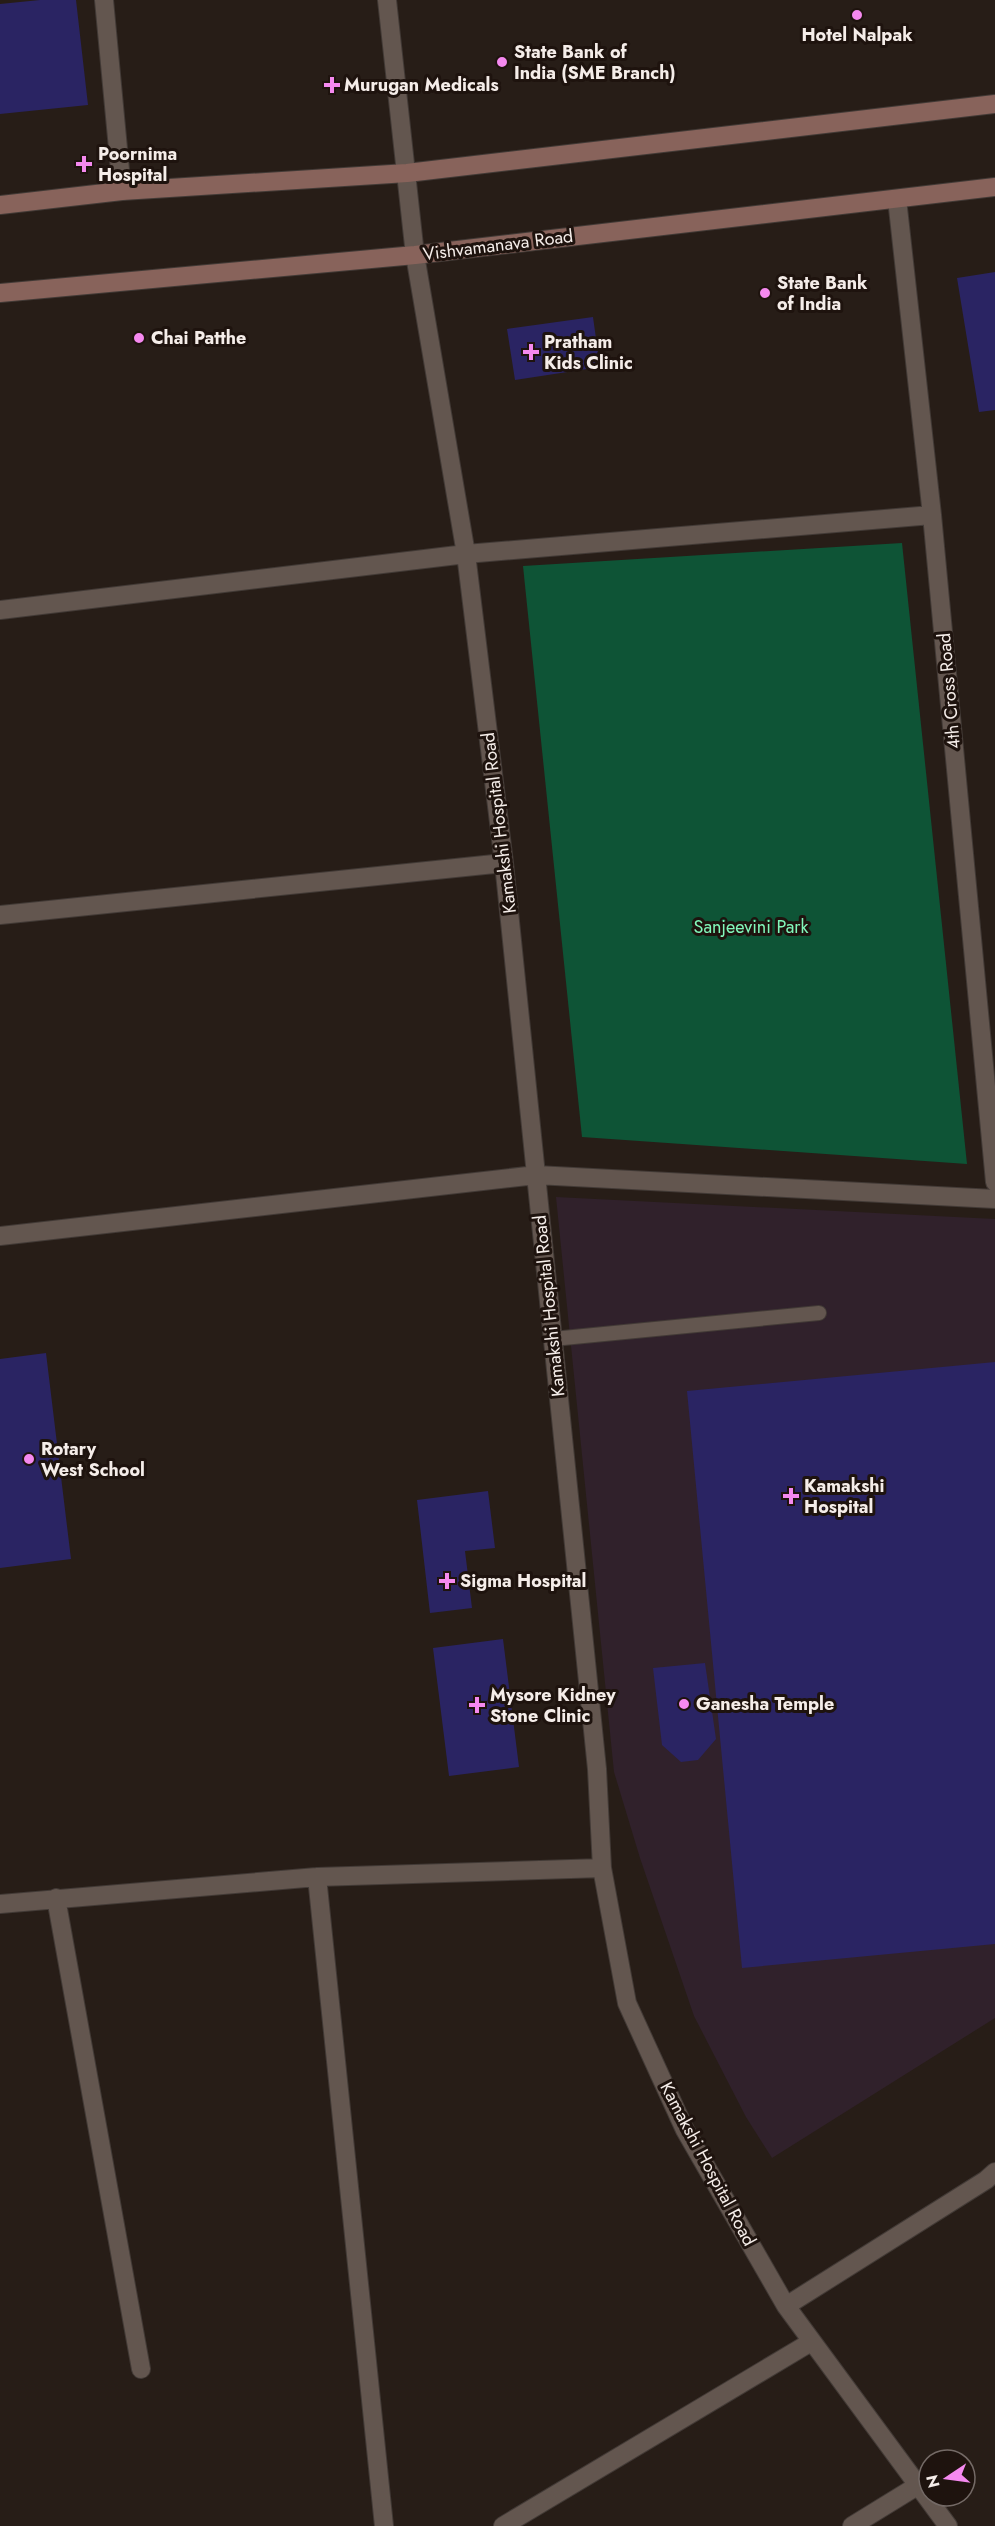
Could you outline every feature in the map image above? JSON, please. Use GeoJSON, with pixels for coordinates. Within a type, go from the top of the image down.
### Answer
{"type":"FeatureCollection","features":[{"type":"Feature","properties":{"kind":"main road"},"geometry":{"type":"LineString","coordinates":[[0,205],[122,191],[407,173],[995,104]]}},
{"type":"Feature","properties":{"kind":"main road","name":"Vishvamanava Road"},"geometry":{"type":"LineString","coordinates":[[0,293],[415,255],[995,187]]}},
{"type":"Feature","properties":{"kind":"street"},"geometry":{"type":"LineString","coordinates":[[104,0],[122,191]]}},
{"type":"Feature","properties":{"kind":"street","name":"Kamakshi Hospital Road"},"geometry":{"type":"LineString","coordinates":[[387,0],[415,255],[466,554],[504,863],[596,1758],[602,1868],[627,2003],[685,2130],[786,2306],[917,2486]]}},
{"type":"Feature","properties":{"kind":"street","name":"4th Cross Road"},"geometry":{"type":"LineString","coordinates":[[897,199],[932,515],[995,1182]]}},
{"type":"Feature","properties":{"kind":"street"},"geometry":{"type":"LineString","coordinates":[[0,610],[466,554],[932,515]]}},
{"type":"Feature","properties":{"kind":"street"},"geometry":{"type":"LineString","coordinates":[[0,915],[504,863]]}},
{"type":"Feature","properties":{"kind":"street"},"geometry":{"type":"LineString","coordinates":[[0,1236],[536,1174],[995,1199]]}},
{"type":"Feature","properties":{"kind":"street"},"geometry":{"type":"LineString","coordinates":[[0,1904],[317,1876],[602,1868]]}},
{"type":"Feature","properties":{"kind":"street"},"geometry":{"type":"LineString","coordinates":[[317,1876],[384,2526]]}},
{"type":"Feature","properties":{"kind":"street"},"geometry":{"type":"LineString","coordinates":[[56,1898],[141,2369]]}},
{"type":"Feature","properties":{"kind":"street"},"geometry":{"type":"LineString","coordinates":[[786,2306],[992,2181]]}},
{"type":"Feature","properties":{"kind":"street"},"geometry":{"type":"LineString","coordinates":[[503,2526],[810,2342]]}},
{"type":"Feature","properties":{"kind":"street"},"geometry":{"type":"LineString","coordinates":[[852,2526],[917,2486]]}},
{"type":"Feature","properties":{"kind":"street","name":"Kamakshi Hospital Road"},"geometry":{"type":"LineString","coordinates":[[934,2508],[948,2526]]}},
{"type":"Feature","properties":{"kind":"lane"},"geometry":{"type":"LineString","coordinates":[[553,1339],[819,1314]]}},
{"type":"Feature","properties":{"kind":"shaded area","name":"Kamakshi Hospital"},"geometry":{"type":"Polygon","coordinates":[[[556,1197],[995,1219],[995,2018],[772,2158],[746,2117],[694,2016],[640,1858],[614,1772],[556,1197]]]}},
{"type":"Feature","properties":{"kind":"green space","name":"Sanjeevini Park"},"geometry":{"type":"Polygon","coordinates":[[[902,543],[967,1164],[582,1137],[523,566],[902,543]]]}},
{"type":"Feature","properties":{"kind":"building"},"geometry":{"type":"Polygon","coordinates":[[[40,0],[76,0],[88,105],[0,114],[0,4],[40,0]]]}},
{"type":"Feature","properties":{"kind":"building"},"geometry":{"type":"Polygon","coordinates":[[[995,272],[995,410],[979,412],[957,278],[995,272]]]}},
{"type":"Feature","properties":{"kind":"building"},"geometry":{"type":"Polygon","coordinates":[[[593,317],[600,367],[515,380],[507,329],[593,317]]]}},
{"type":"Feature","properties":{"kind":"building","name":"Rotary West School"},"geometry":{"type":"Polygon","coordinates":[[[46,1353],[71,1559],[0,1568],[0,1359],[46,1353]]]}},
{"type":"Feature","properties":{"kind":"building","name":"Kamakshi Hospital"},"geometry":{"type":"Polygon","coordinates":[[[995,1362],[995,1944],[742,1968],[687,1391],[995,1362]]]}},
{"type":"Feature","properties":{"kind":"building"},"geometry":{"type":"Polygon","coordinates":[[[488,1491],[495,1548],[465,1551],[472,1608],[430,1613],[417,1500],[488,1491]]]}},
{"type":"Feature","properties":{"kind":"building"},"geometry":{"type":"Polygon","coordinates":[[[503,1639],[519,1767],[449,1776],[433,1648],[503,1639]]]}},
{"type":"Feature","properties":{"kind":"building","name":"Ganesha Temple"},"geometry":{"type":"Polygon","coordinates":[[[705,1663],[716,1739],[698,1760],[681,1762],[662,1745],[653,1668],[705,1663]]]}},
{"type":"Feature","properties":{"kind":"place","name":"Hotel Nalpak"},"geometry":{"type":"Point","coordinates":[857,15]}},
{"type":"Feature","properties":{"kind":"place","name":"State Bank of India (SME Branch)"},"geometry":{"type":"Point","coordinates":[502,62]}},
{"type":"Feature","properties":{"kind":"place","name":"Murugan Medicals"},"geometry":{"type":"Point","coordinates":[332,85]}},
{"type":"Feature","properties":{"kind":"place","name":"Poornima Hospital"},"geometry":{"type":"Point","coordinates":[84,164]}},
{"type":"Feature","properties":{"kind":"place","name":"State Bank of India"},"geometry":{"type":"Point","coordinates":[765,293]}},
{"type":"Feature","properties":{"kind":"place","name":"Chai Patthe"},"geometry":{"type":"Point","coordinates":[139,338]}},
{"type":"Feature","properties":{"kind":"place","name":"Pratham Kids Clinic"},"geometry":{"type":"Point","coordinates":[531,352]}},
{"type":"Feature","properties":{"kind":"place","name":"Rotary West School"},"geometry":{"type":"Point","coordinates":[29,1459]}},
{"type":"Feature","properties":{"kind":"place","name":"Kamakshi Hospital"},"geometry":{"type":"Point","coordinates":[791,1496]}},
{"type":"Feature","properties":{"kind":"place","name":"Sigma Hospital"},"geometry":{"type":"Point","coordinates":[447,1581]}},
{"type":"Feature","properties":{"kind":"place","name":"Ganesha Temple"},"geometry":{"type":"Point","coordinates":[684,1704]}},
{"type":"Feature","properties":{"kind":"place","name":"Mysore Kidney Stone Clinic"},"geometry":{"type":"Point","coordinates":[477,1705]}}]}
